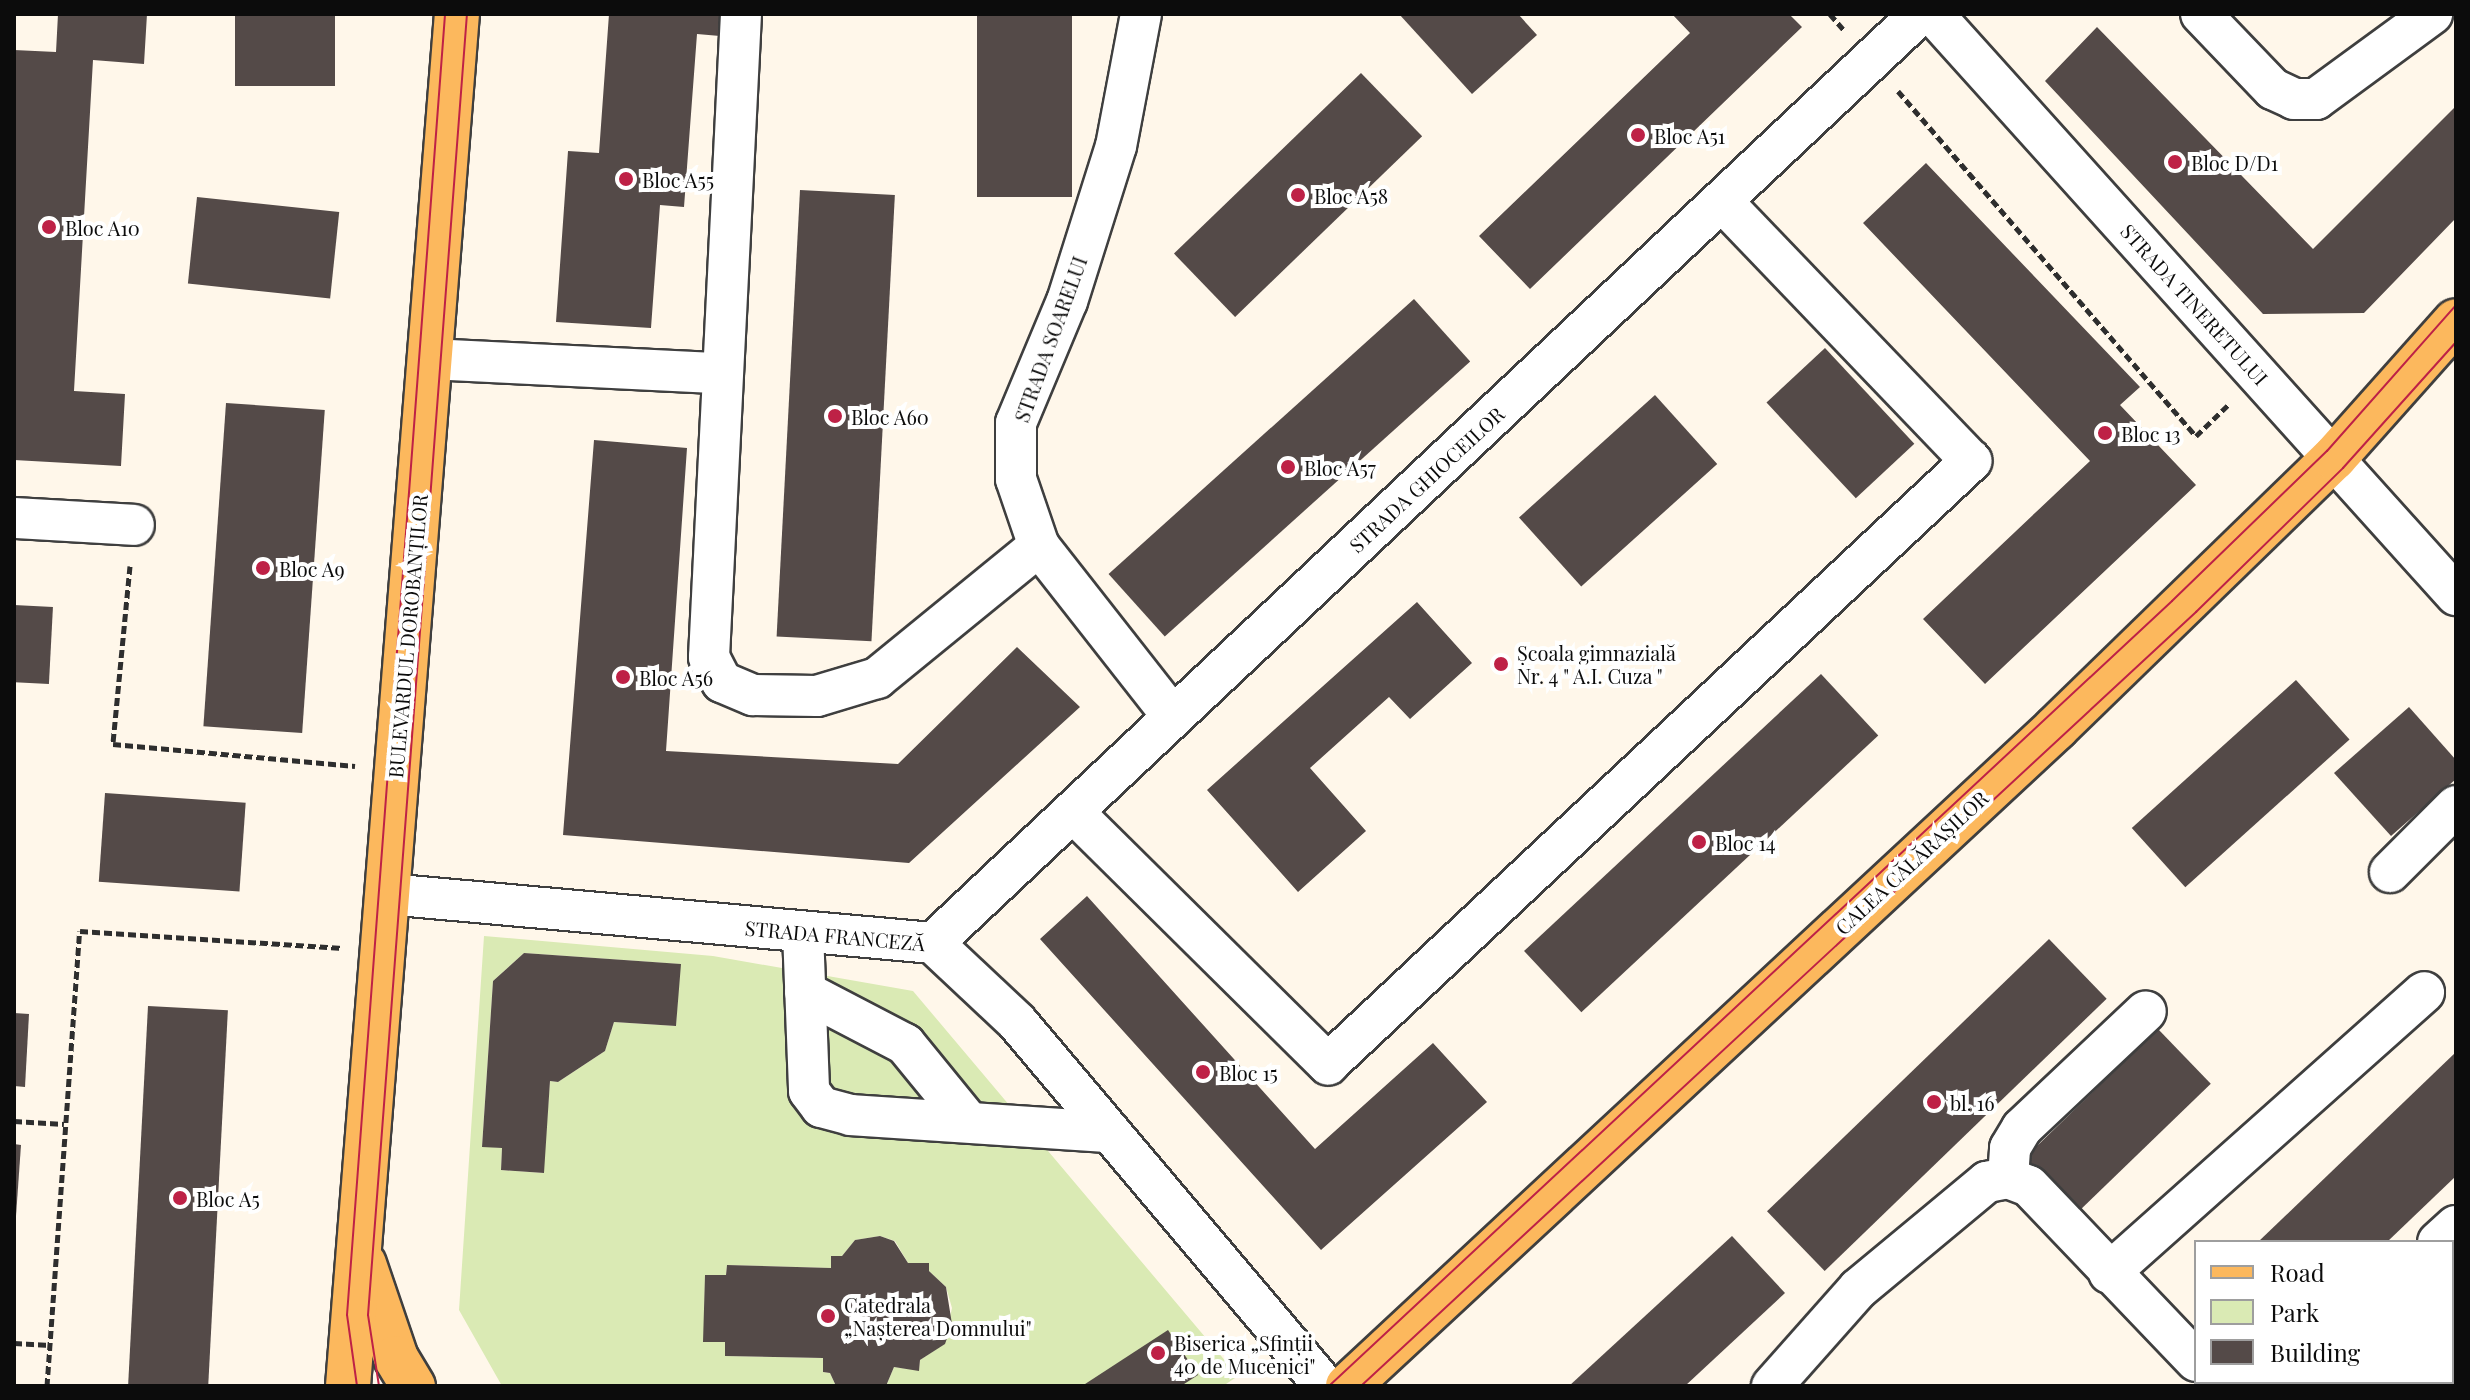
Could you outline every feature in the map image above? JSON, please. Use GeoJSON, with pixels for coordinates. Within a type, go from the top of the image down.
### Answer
{"type":"FeatureCollection","features":[{"type":"Feature","properties":{"kind":"main road","name":"BULEVARDUL DOROBANȚILOR"},"geometry":{"type":"LineString","coordinates":[[348,1386],[361,1258],[457,14]]}},
{"type":"Feature","properties":{"kind":"main road","name":"CALEA CĂLĂRAȘILOR"},"geometry":{"type":"LineString","coordinates":[[1348,1386],[2056,728],[2334,458],[2456,321]]}},
{"type":"Feature","properties":{"kind":"main road","name":"BULEVARDUL DOROBANȚILOR"},"geometry":{"type":"LineString","coordinates":[[361,1258],[396,1358],[413,1386]]}},
{"type":"Feature","properties":{"kind":"street"},"geometry":{"type":"LineString","coordinates":[[741,14],[720,373],[709,657],[722,682],[753,695],[817,696],[877,678],[1039,546]]}},
{"type":"Feature","properties":{"kind":"street","name":"STRADA SOARELUI"},"geometry":{"type":"LineString","coordinates":[[1141,14],[1116,146],[1067,301],[1016,423],[1016,479],[1039,546],[1173,717]]}},
{"type":"Feature","properties":{"kind":"street","name":"STRADA GHIOCEILOR"},"geometry":{"type":"LineString","coordinates":[[933,943],[1920,14]]}},
{"type":"Feature","properties":{"kind":"street","name":"STRADA TINERETULUI"},"geometry":{"type":"LineString","coordinates":[[1933,14],[2456,595]]}},
{"type":"Feature","properties":{"kind":"street"},"geometry":{"type":"LineString","coordinates":[[2201,14],[2273,89],[2294,99],[2316,99],[2432,14]]}},
{"type":"Feature","properties":{"kind":"street"},"geometry":{"type":"LineString","coordinates":[[1073,812],[1328,1064],[1971,461],[1722,201]]}},
{"type":"Feature","properties":{"kind":"street"},"geometry":{"type":"LineString","coordinates":[[429,359],[720,373]]}},
{"type":"Feature","properties":{"kind":"street"},"geometry":{"type":"LineString","coordinates":[[14,518],[134,525]]}},
{"type":"Feature","properties":{"kind":"street"},"geometry":{"type":"LineString","coordinates":[[2390,872],[2450,823]]}},
{"type":"Feature","properties":{"kind":"street","name":"STRADA FRANCEZĂ"},"geometry":{"type":"LineString","coordinates":[[387,894],[933,943],[1017,1022],[1325,1386]]}},
{"type":"Feature","properties":{"kind":"street"},"geometry":{"type":"LineString","coordinates":[[803,932],[809,1091],[821,1107],[851,1115],[967,1120],[1109,1132]]}},
{"type":"Feature","properties":{"kind":"street"},"geometry":{"type":"LineString","coordinates":[[805,992],[905,1044],[967,1120]]}},
{"type":"Feature","properties":{"kind":"street"},"geometry":{"type":"LineString","coordinates":[[2109,1273],[2424,992]]}},
{"type":"Feature","properties":{"kind":"street"},"geometry":{"type":"LineString","coordinates":[[2008,1178],[2010,1148],[2022,1128],[2146,1011]]}},
{"type":"Feature","properties":{"kind":"street"},"geometry":{"type":"LineString","coordinates":[[1772,1386],[1858,1289],[1987,1182],[2008,1178],[2029,1186],[2194,1359]]}},
{"type":"Feature","properties":{"kind":"street"},"geometry":{"type":"LineString","coordinates":[[2440,1240],[2456,1226]]}},
{"type":"Feature","properties":{"kind":"path"},"geometry":{"type":"LineString","coordinates":[[134,525],[113,744],[397,770]]}},
{"type":"Feature","properties":{"kind":"path"},"geometry":{"type":"LineString","coordinates":[[47,1386],[80,931],[384,950]]}},
{"type":"Feature","properties":{"kind":"path"},"geometry":{"type":"LineString","coordinates":[[14,1121],[64,1124]]}},
{"type":"Feature","properties":{"kind":"path"},"geometry":{"type":"LineString","coordinates":[[14,1343],[50,1345]]}},
{"type":"Feature","properties":{"kind":"green space"},"geometry":{"type":"Polygon","coordinates":[[[484,936],[713,956],[913,991],[1238,1376],[1223,1386],[886,1386],[894,1367],[919,1370],[920,1360],[944,1344],[952,1308],[946,1287],[929,1271],[929,1263],[908,1263],[895,1241],[880,1236],[855,1240],[842,1256],[831,1256],[831,1268],[727,1265],[726,1275],[705,1275],[704,1342],[725,1342],[725,1356],[823,1358],[823,1372],[830,1373],[836,1386],[502,1386],[459,1310],[484,936]],[[524,953],[493,981],[482,1146],[502,1148],[501,1170],[543,1173],[550,1081],[558,1082],[605,1051],[614,1022],[676,1026],[680,964],[524,953]]]}},
{"type":"Feature","properties":{"kind":"building","name":"Bloc A10"},"geometry":{"type":"Polygon","coordinates":[[[58,14],[147,14],[144,64],[93,60],[74,391],[125,394],[121,466],[14,460],[14,50],[56,52],[58,14]]]}},
{"type":"Feature","properties":{"kind":"building"},"geometry":{"type":"Polygon","coordinates":[[[235,14],[335,14],[335,86],[235,86],[235,14]]]}},
{"type":"Feature","properties":{"kind":"building","name":"Bloc A55"},"geometry":{"type":"Polygon","coordinates":[[[609,14],[722,14],[720,36],[697,34],[684,207],[660,205],[651,328],[556,322],[568,151],[599,153],[609,14]]]}},
{"type":"Feature","properties":{"kind":"building"},"geometry":{"type":"Polygon","coordinates":[[[977,14],[1072,14],[1072,197],[977,197],[977,14]]]}},
{"type":"Feature","properties":{"kind":"building"},"geometry":{"type":"Polygon","coordinates":[[[1399,14],[1518,14],[1537,35],[1472,94],[1399,14]]]}},
{"type":"Feature","properties":{"kind":"building","name":"Bloc A51"},"geometry":{"type":"Polygon","coordinates":[[[1672,14],[1789,14],[1802,27],[1530,289],[1479,236],[1690,33],[1672,14]]]}},
{"type":"Feature","properties":{"kind":"building","name":"Bloc D/D1"},"geometry":{"type":"Polygon","coordinates":[[[2097,27],[2313,249],[2456,106],[2456,218],[2364,313],[2263,314],[2045,81],[2097,27]]]}},
{"type":"Feature","properties":{"kind":"building","name":"Bloc A58"},"geometry":{"type":"Polygon","coordinates":[[[1361,73],[1422,136],[1235,317],[1174,254],[1361,73]]]}},
{"type":"Feature","properties":{"kind":"building","name":"Bloc 13"},"geometry":{"type":"Polygon","coordinates":[[[1926,163],[2140,387],[2120,405],[2196,485],[1985,684],[1923,619],[2090,461],[1863,223],[1926,163]]]}},
{"type":"Feature","properties":{"kind":"building","name":"Bloc A60"},"geometry":{"type":"Polygon","coordinates":[[[800,190],[895,195],[871,641],[777,636],[800,190]]]}},
{"type":"Feature","properties":{"kind":"building"},"geometry":{"type":"Polygon","coordinates":[[[197,197],[339,212],[330,298],[188,284],[197,197]]]}},
{"type":"Feature","properties":{"kind":"building","name":"Bloc A57"},"geometry":{"type":"Polygon","coordinates":[[[1414,299],[1470,361],[1165,636],[1109,574],[1414,299]]]}},
{"type":"Feature","properties":{"kind":"building"},"geometry":{"type":"Polygon","coordinates":[[[1825,348],[1914,444],[1856,498],[1766,403],[1825,348]]]}},
{"type":"Feature","properties":{"kind":"building"},"geometry":{"type":"Polygon","coordinates":[[[1655,395],[1717,464],[1581,587],[1519,517],[1655,395]]]}},
{"type":"Feature","properties":{"kind":"building","name":"Bloc A9"},"geometry":{"type":"Polygon","coordinates":[[[226,403],[325,410],[302,733],[203,726],[226,403]]]}},
{"type":"Feature","properties":{"kind":"building","name":"Bloc A56"},"geometry":{"type":"Polygon","coordinates":[[[594,440],[687,448],[666,751],[898,764],[1017,647],[1080,707],[909,863],[563,835],[594,440]]]}},
{"type":"Feature","properties":{"kind":"building"},"geometry":{"type":"Polygon","coordinates":[[[1417,602],[1472,663],[1410,719],[1389,697],[1310,768],[1366,831],[1298,892],[1207,790],[1417,602]]]}},
{"type":"Feature","properties":{"kind":"building"},"geometry":{"type":"Polygon","coordinates":[[[14,605],[53,607],[49,684],[14,682],[14,605]]]}},
{"type":"Feature","properties":{"kind":"building","name":"Bloc 14"},"geometry":{"type":"Polygon","coordinates":[[[1821,674],[1878,735],[1581,1012],[1524,951],[1821,674]]]}},
{"type":"Feature","properties":{"kind":"building"},"geometry":{"type":"Polygon","coordinates":[[[2296,680],[2350,739],[2185,887],[2132,828],[2296,680]]]}},
{"type":"Feature","properties":{"kind":"building"},"geometry":{"type":"Polygon","coordinates":[[[2409,707],[2456,760],[2456,779],[2391,836],[2334,773],[2409,707]]]}},
{"type":"Feature","properties":{"kind":"building"},"geometry":{"type":"Polygon","coordinates":[[[105,793],[246,803],[239,892],[99,882],[105,793]]]}},
{"type":"Feature","properties":{"kind":"building","name":"Bloc 15"},"geometry":{"type":"Polygon","coordinates":[[[1087,896],[1315,1149],[1433,1043],[1487,1102],[1321,1250],[1040,939],[1087,896]]]}},
{"type":"Feature","properties":{"kind":"building","name":"bl. 16"},"geometry":{"type":"Polygon","coordinates":[[[2049,939],[2107,999],[1825,1271],[1767,1211],[2049,939]]]}},
{"type":"Feature","properties":{"kind":"building"},"geometry":{"type":"Polygon","coordinates":[[[524,953],[681,964],[676,1026],[614,1022],[605,1051],[558,1082],[550,1081],[544,1173],[501,1170],[502,1148],[482,1147],[493,981],[524,953]]]}},
{"type":"Feature","properties":{"kind":"building","name":"Bloc A5"},"geometry":{"type":"Polygon","coordinates":[[[148,1006],[228,1010],[208,1386],[128,1385],[148,1006]]]}},
{"type":"Feature","properties":{"kind":"building"},"geometry":{"type":"Polygon","coordinates":[[[14,1013],[29,1014],[25,1087],[14,1086],[14,1013]]]}},
{"type":"Feature","properties":{"kind":"building"},"geometry":{"type":"Polygon","coordinates":[[[2158,1029],[2211,1084],[2077,1213],[2024,1158],[2158,1029]]]}},
{"type":"Feature","properties":{"kind":"building"},"geometry":{"type":"Polygon","coordinates":[[[2456,1052],[2456,1176],[2389,1240],[2260,1240],[2456,1052]]]}},
{"type":"Feature","properties":{"kind":"building"},"geometry":{"type":"Polygon","coordinates":[[[14,1144],[21,1145],[16,1216],[14,1216],[14,1144]]]}},
{"type":"Feature","properties":{"kind":"building","name":"Catedrala „Nașterea Domnului\""},"geometry":{"type":"Polygon","coordinates":[[[880,1236],[894,1241],[908,1263],[929,1263],[929,1271],[946,1287],[952,1324],[945,1344],[920,1360],[919,1371],[894,1367],[886,1386],[836,1386],[830,1373],[823,1372],[823,1358],[725,1356],[725,1342],[703,1342],[705,1275],[726,1275],[727,1265],[831,1268],[831,1256],[842,1256],[855,1240],[880,1236]]]}},
{"type":"Feature","properties":{"kind":"building"},"geometry":{"type":"Polygon","coordinates":[[[1732,1236],[1785,1293],[1685,1386],[1569,1386],[1732,1236]]]}},
{"type":"Feature","properties":{"kind":"building","name":"Biserica „Sfinții 40 de Mucenici\""},"geometry":{"type":"Polygon","coordinates":[[[1168,1330],[1198,1375],[1181,1386],[1082,1386],[1168,1330]]]}},
{"type":"Feature","properties":{"kind":"tram line"},"geometry":{"type":"LineString","coordinates":[[357,1386],[347,1315],[445,14]]}},
{"type":"Feature","properties":{"kind":"tram line"},"geometry":{"type":"LineString","coordinates":[[379,1386],[368,1315],[467,14]]}},
{"type":"Feature","properties":{"kind":"tram line"},"geometry":{"type":"LineString","coordinates":[[1329,1386],[2172,601],[2327,451],[2456,305]]}},
{"type":"Feature","properties":{"kind":"tram line"},"geometry":{"type":"LineString","coordinates":[[1361,1386],[2196,612],[2343,468],[2456,342]]}},
{"type":"Feature","properties":{"kind":"place","name":"Bloc A51"},"geometry":{"type":"Point","coordinates":[1638,135]}},
{"type":"Feature","properties":{"kind":"place","name":"Bloc D/D1"},"geometry":{"type":"Point","coordinates":[2175,162]}},
{"type":"Feature","properties":{"kind":"place","name":"Bloc A55"},"geometry":{"type":"Point","coordinates":[626,179]}},
{"type":"Feature","properties":{"kind":"place","name":"Bloc A58"},"geometry":{"type":"Point","coordinates":[1298,195]}},
{"type":"Feature","properties":{"kind":"place","name":"Bloc A10"},"geometry":{"type":"Point","coordinates":[49,227]}},
{"type":"Feature","properties":{"kind":"place","name":"Bloc A60"},"geometry":{"type":"Point","coordinates":[835,416]}},
{"type":"Feature","properties":{"kind":"place","name":"Bloc 13"},"geometry":{"type":"Point","coordinates":[2105,433]}},
{"type":"Feature","properties":{"kind":"place","name":"Bloc A57"},"geometry":{"type":"Point","coordinates":[1288,467]}},
{"type":"Feature","properties":{"kind":"place","name":"Bloc A9"},"geometry":{"type":"Point","coordinates":[263,568]}},
{"type":"Feature","properties":{"kind":"place","name":"Școala gimnazială Nr. 4 \" A.I. Cuza \""},"geometry":{"type":"Point","coordinates":[1501,664]}},
{"type":"Feature","properties":{"kind":"place","name":"Bloc A56"},"geometry":{"type":"Point","coordinates":[623,677]}},
{"type":"Feature","properties":{"kind":"place","name":"Bloc 14"},"geometry":{"type":"Point","coordinates":[1699,842]}},
{"type":"Feature","properties":{"kind":"place","name":"Bloc 15"},"geometry":{"type":"Point","coordinates":[1203,1072]}},
{"type":"Feature","properties":{"kind":"place","name":"bl. 16"},"geometry":{"type":"Point","coordinates":[1934,1102]}},
{"type":"Feature","properties":{"kind":"place","name":"Bloc A5"},"geometry":{"type":"Point","coordinates":[180,1198]}},
{"type":"Feature","properties":{"kind":"place","name":"Catedrala „Nașterea Domnului\""},"geometry":{"type":"Point","coordinates":[828,1316]}},
{"type":"Feature","properties":{"kind":"place","name":"Biserica „Sfinții 40 de Mucenici\""},"geometry":{"type":"Point","coordinates":[1158,1353]}}]}
